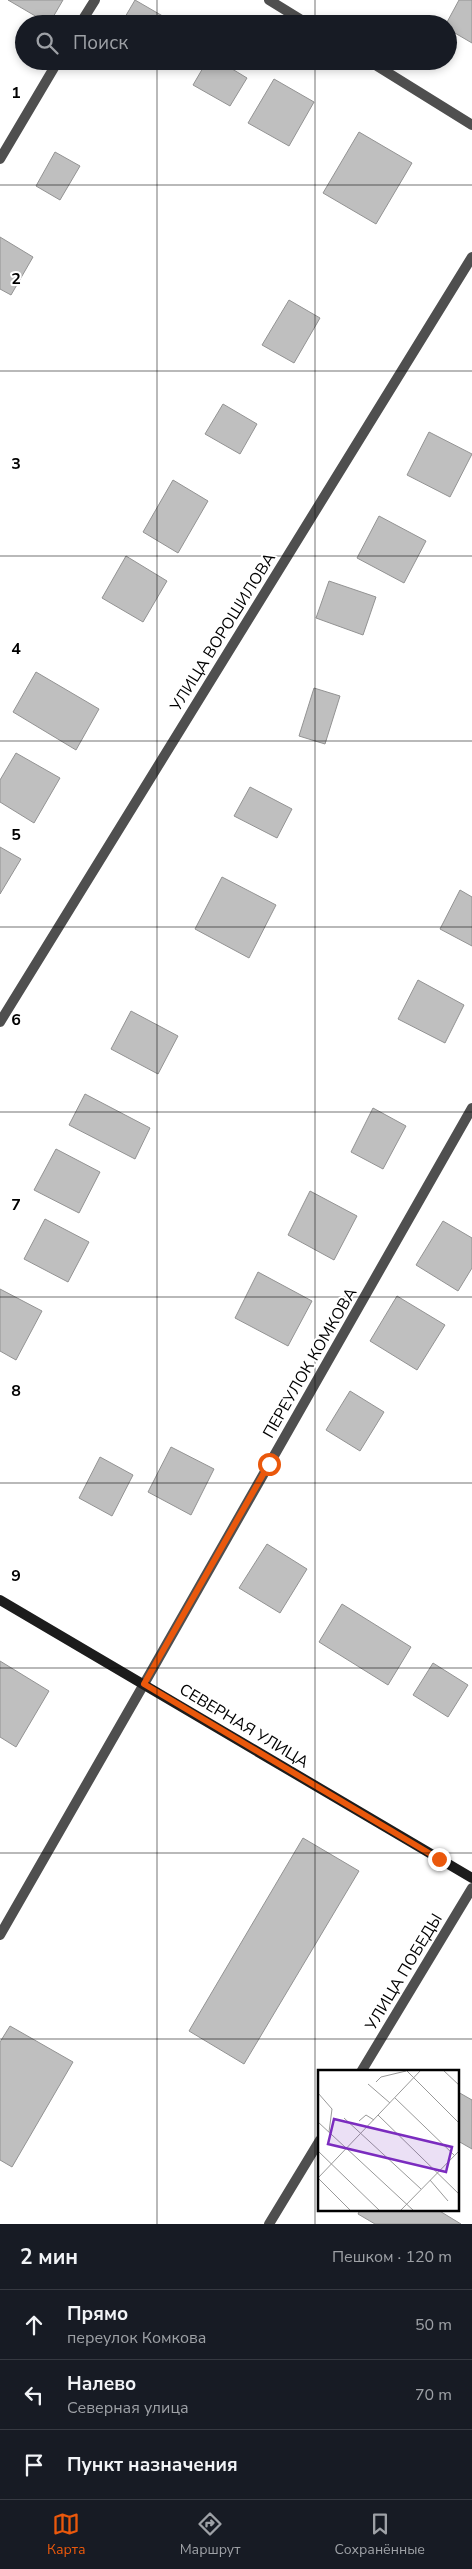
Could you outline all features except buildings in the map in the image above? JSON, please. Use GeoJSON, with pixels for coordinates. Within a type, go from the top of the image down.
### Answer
{"type":"FeatureCollection","features":[{"type":"Feature","properties":{"kind":"street"},"geometry":{"type":"LineString","coordinates":[[86,15],[95,0]]}},
{"type":"Feature","properties":{"kind":"street"},"geometry":{"type":"LineString","coordinates":[[269,0],[293,15]]}},
{"type":"Feature","properties":{"kind":"street"},"geometry":{"type":"LineString","coordinates":[[0,159],[53,70]]}},
{"type":"Feature","properties":{"kind":"street"},"geometry":{"type":"LineString","coordinates":[[383,70],[472,125]]}},
{"type":"Feature","properties":{"kind":"street","name":"УЛИЦА ВОРОШИЛОВА"},"geometry":{"type":"LineString","coordinates":[[0,1022],[472,257]]}},
{"type":"Feature","properties":{"kind":"street","name":"ПЕРЕУЛОК КОМКОВА"},"geometry":{"type":"LineString","coordinates":[[0,1935],[472,1108]]}},
{"type":"Feature","properties":{"kind":"street","name":"СЕВЕРНАЯ УЛИЦА"},"geometry":{"type":"LineString","coordinates":[[0,1600],[472,1878]]}},
{"type":"Feature","properties":{"kind":"street","name":"УЛИЦА ПОБЕДЫ"},"geometry":{"type":"LineString","coordinates":[[362,2070],[472,1888]]}},
{"type":"Feature","properties":{"kind":"street"},"geometry":{"type":"LineString","coordinates":[[268,2224],[318,2143]]}},
{"type":"Feature","properties":{"kind":"route"},"geometry":{"type":"LineString","coordinates":[[269,1464],[144,1684],[439,1859]]}}]}
